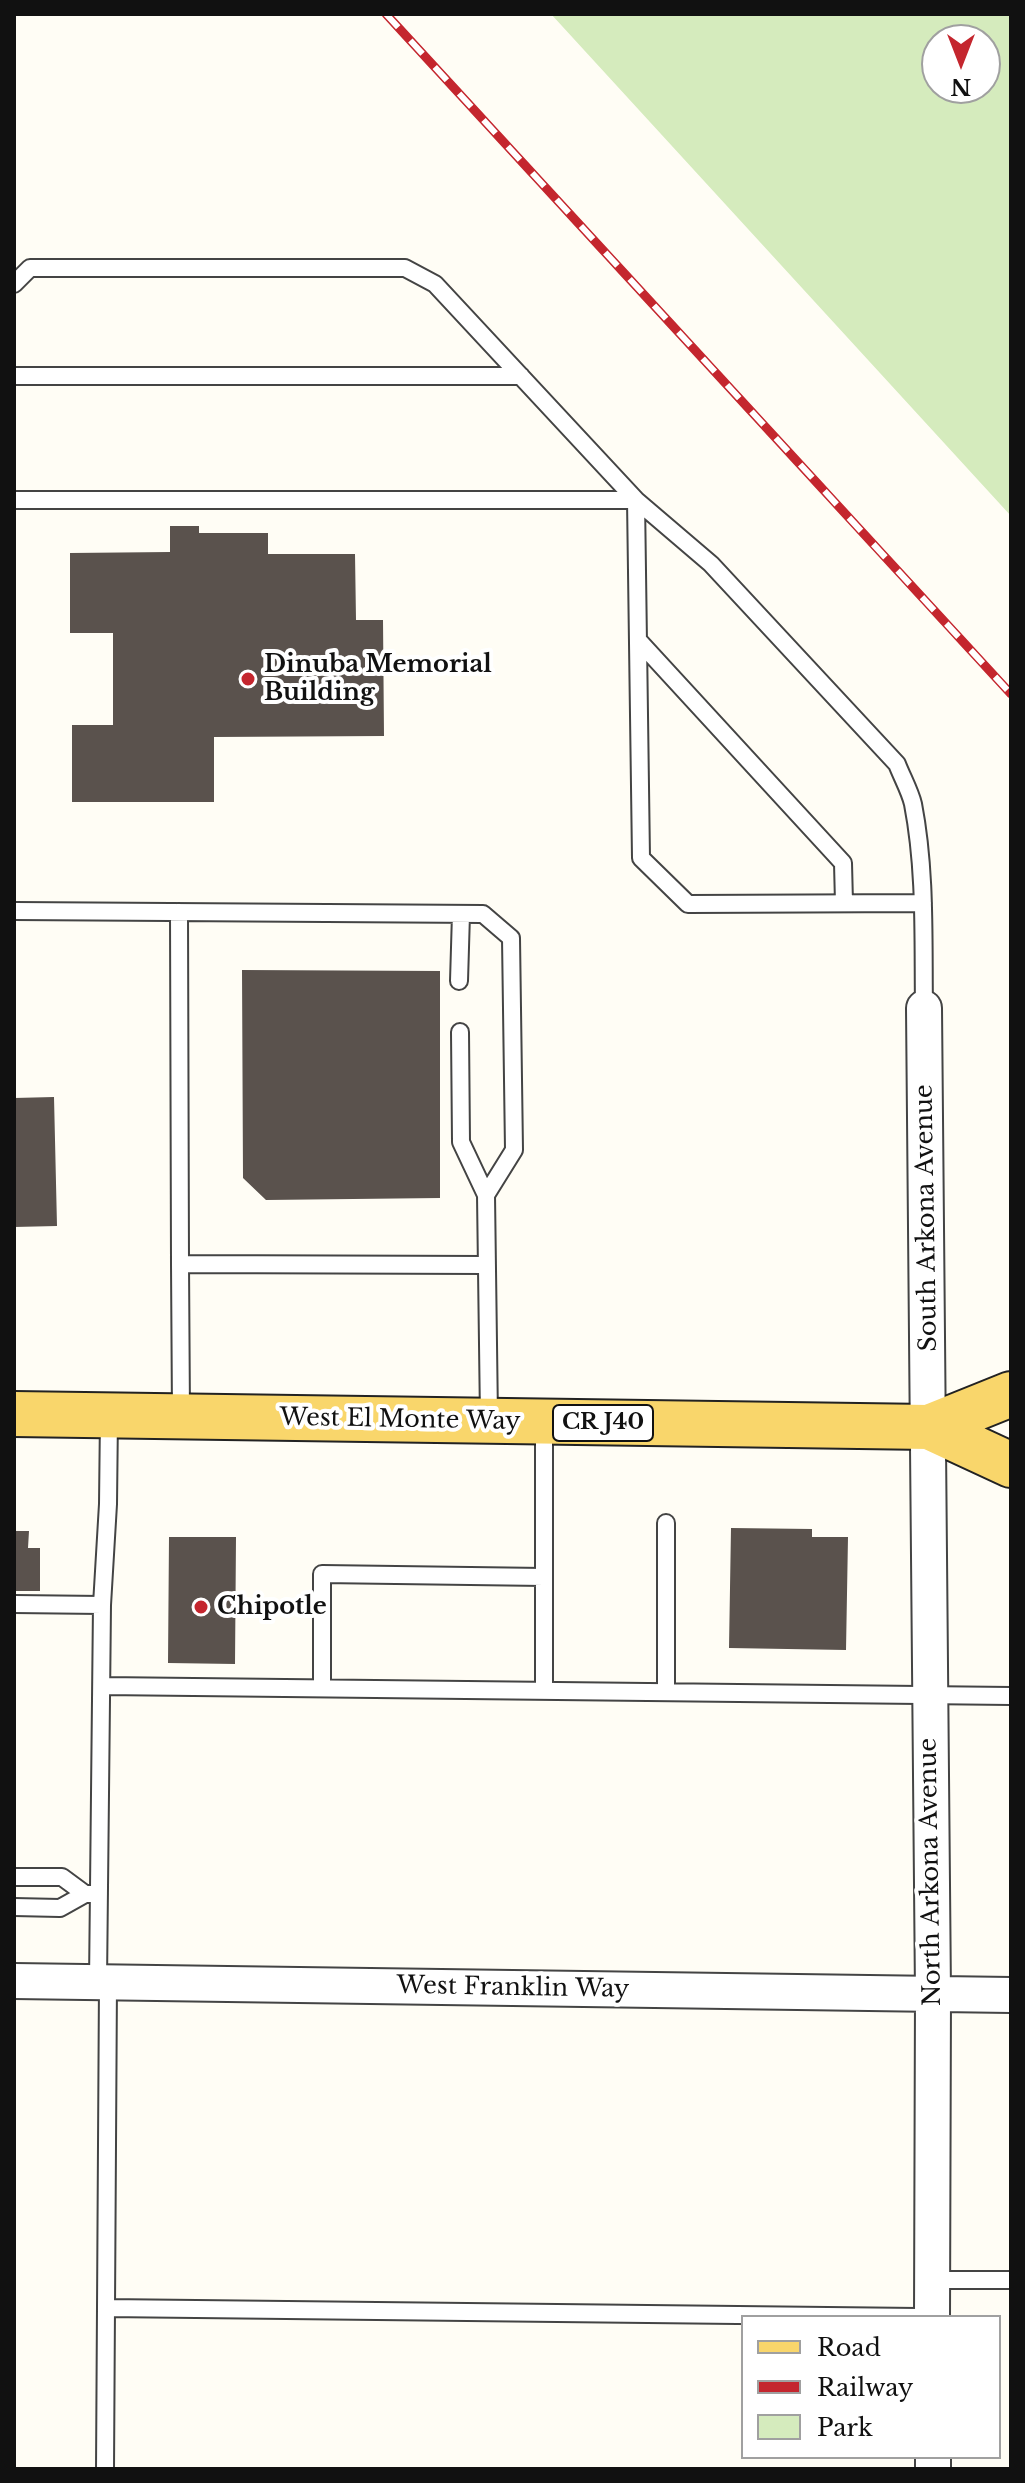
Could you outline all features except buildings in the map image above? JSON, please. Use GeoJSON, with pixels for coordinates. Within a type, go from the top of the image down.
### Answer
{"type":"FeatureCollection","features":[{"type":"Feature","properties":{"kind":"main road","name":"West El Monte Way"},"geometry":{"type":"LineString","coordinates":[[14,1414],[929,1427],[1011,1394]]}},
{"type":"Feature","properties":{"kind":"main road","name":"West El Monte Way"},"geometry":{"type":"LineString","coordinates":[[929,1427],[1011,1465]]}},
{"type":"Feature","properties":{"kind":"street","name":"South Arkona Avenue"},"geometry":{"type":"LineString","coordinates":[[924,1008],[929,1427]]}},
{"type":"Feature","properties":{"kind":"street","name":"North Arkona Avenue"},"geometry":{"type":"LineString","coordinates":[[929,1427],[932,2315]]}},
{"type":"Feature","properties":{"kind":"street","name":"West Franklin Way"},"geometry":{"type":"LineString","coordinates":[[14,1981],[1011,1995]]}},
{"type":"Feature","properties":{"kind":"lane"},"geometry":{"type":"LineString","coordinates":[[14,284],[30,268],[405,268],[435,284],[636,500],[711,564],[897,764],[913,802],[923,903],[924,1008]]}},
{"type":"Feature","properties":{"kind":"lane"},"geometry":{"type":"LineString","coordinates":[[14,376],[521,376]]}},
{"type":"Feature","properties":{"kind":"lane"},"geometry":{"type":"LineString","coordinates":[[14,500],[636,500]]}},
{"type":"Feature","properties":{"kind":"lane"},"geometry":{"type":"LineString","coordinates":[[636,500],[641,858],[688,904],[923,903]]}},
{"type":"Feature","properties":{"kind":"lane"},"geometry":{"type":"LineString","coordinates":[[638,640],[843,863],[844,903]]}},
{"type":"Feature","properties":{"kind":"lane"},"geometry":{"type":"LineString","coordinates":[[14,911],[483,914],[511,938],[514,1150],[486,1195]]}},
{"type":"Feature","properties":{"kind":"lane"},"geometry":{"type":"LineString","coordinates":[[179,912],[181,1416]]}},
{"type":"Feature","properties":{"kind":"lane"},"geometry":{"type":"LineString","coordinates":[[459,981],[461,914]]}},
{"type":"Feature","properties":{"kind":"lane"},"geometry":{"type":"LineString","coordinates":[[460,1032],[461,1142],[486,1195],[489,1421]]}},
{"type":"Feature","properties":{"kind":"lane"},"geometry":{"type":"LineString","coordinates":[[180,1264],[487,1265]]}},
{"type":"Feature","properties":{"kind":"lane"},"geometry":{"type":"LineString","coordinates":[[105,2469],[103,1982],[92,1894],[103,1686],[102,1605],[109,1416]]}},
{"type":"Feature","properties":{"kind":"lane"},"geometry":{"type":"LineString","coordinates":[[544,1422],[544,1690]]}},
{"type":"Feature","properties":{"kind":"lane"},"geometry":{"type":"LineString","coordinates":[[666,1523],[666,1692]]}},
{"type":"Feature","properties":{"kind":"lane"},"geometry":{"type":"LineString","coordinates":[[322,1687],[322,1574],[544,1577]]}},
{"type":"Feature","properties":{"kind":"lane"},"geometry":{"type":"LineString","coordinates":[[14,1604],[102,1605]]}},
{"type":"Feature","properties":{"kind":"lane"},"geometry":{"type":"LineString","coordinates":[[103,1686],[1011,1696]]}},
{"type":"Feature","properties":{"kind":"lane"},"geometry":{"type":"LineString","coordinates":[[14,1877],[62,1877],[92,1894]]}},
{"type":"Feature","properties":{"kind":"lane"},"geometry":{"type":"LineString","coordinates":[[14,1907],[60,1908],[92,1894]]}},
{"type":"Feature","properties":{"kind":"lane"},"geometry":{"type":"LineString","coordinates":[[932,2280],[1011,2280]]}},
{"type":"Feature","properties":{"kind":"lane"},"geometry":{"type":"LineString","coordinates":[[106,2308],[741,2315]]}},
{"type":"Feature","properties":{"kind":"green space"},"geometry":{"type":"Polygon","coordinates":[[[551,14],[1011,14],[1011,516],[551,14]]]}},
{"type":"Feature","properties":{"kind":"railway"},"geometry":{"type":"LineString","coordinates":[[386,14],[1011,694]]}},
{"type":"Feature","properties":{"kind":"place","name":"Dinuba Memorial Building"},"geometry":{"type":"Point","coordinates":[248,679]}},
{"type":"Feature","properties":{"kind":"place","name":"Chipotle"},"geometry":{"type":"Point","coordinates":[201,1607]}}]}
